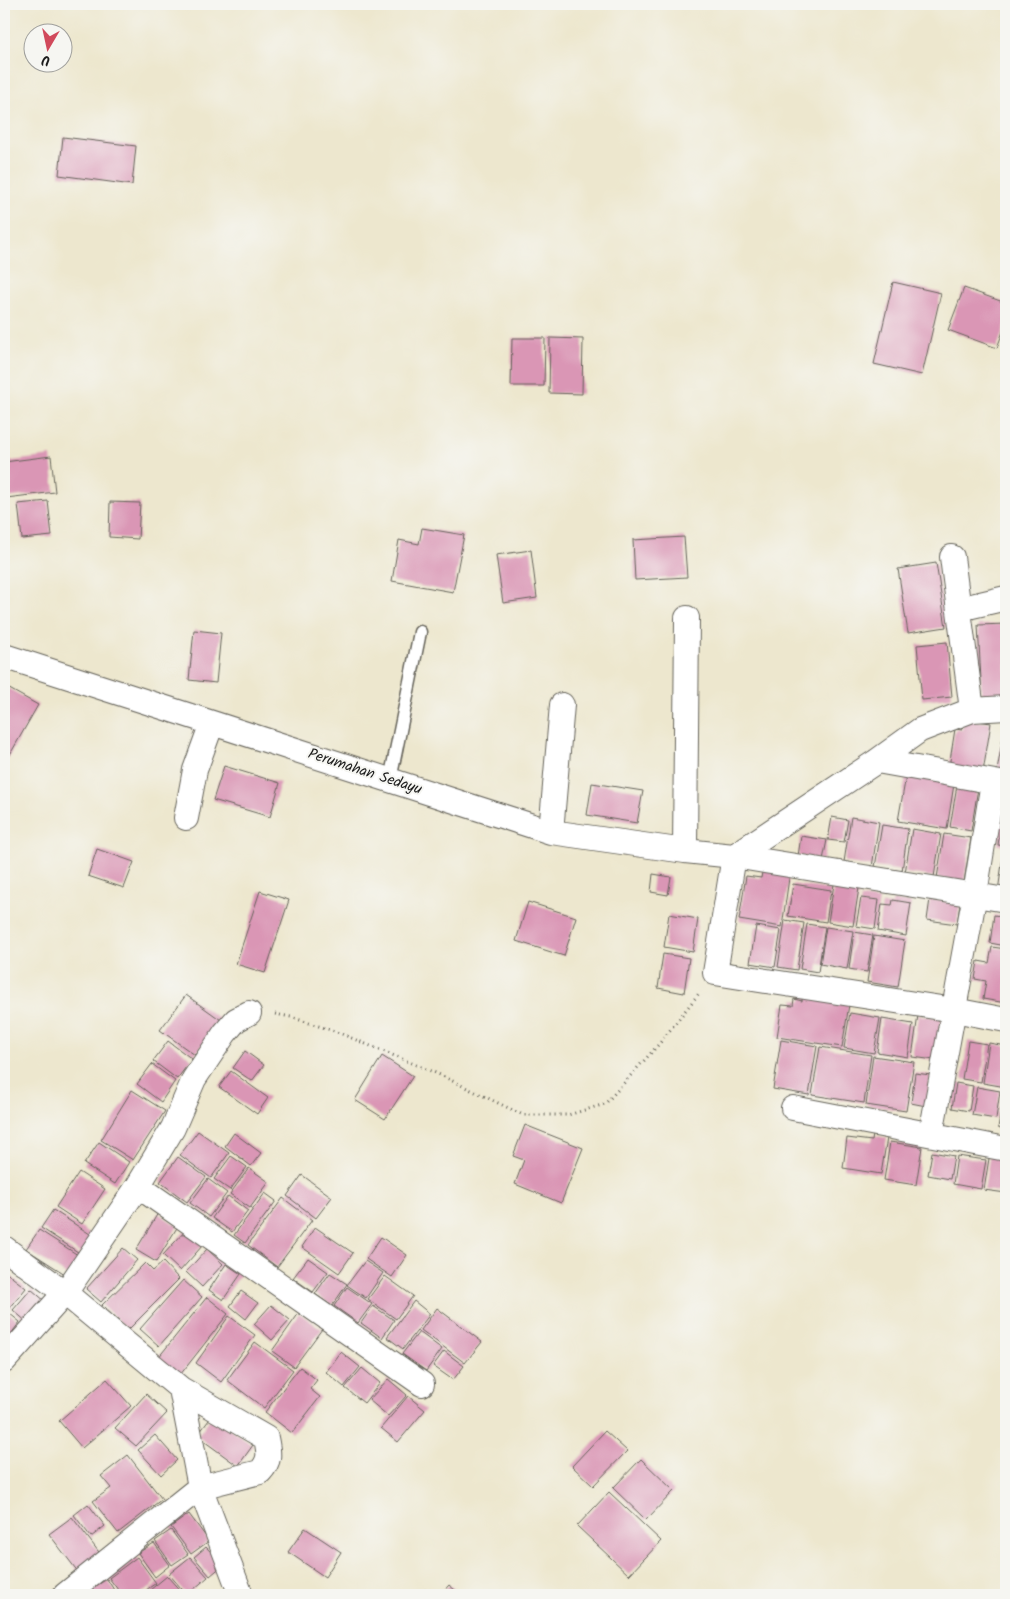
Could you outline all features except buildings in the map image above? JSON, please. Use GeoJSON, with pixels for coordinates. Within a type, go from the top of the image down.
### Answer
{"type":"FeatureCollection","features":[{"type":"Feature","properties":{"kind":"street"},"geometry":{"type":"LineString","coordinates":[[952,557],[972,710]]}},
{"type":"Feature","properties":{"kind":"street"},"geometry":{"type":"LineString","coordinates":[[960,609],[1006,598]]}},
{"type":"Feature","properties":{"kind":"street"},"geometry":{"type":"LineString","coordinates":[[685,851],[687,618]]}},
{"type":"Feature","properties":{"kind":"street","name":"Perumahan Sedayu"},"geometry":{"type":"LineString","coordinates":[[4,656],[552,832],[734,856],[1006,900]]}},
{"type":"Feature","properties":{"kind":"street"},"geometry":{"type":"LineString","coordinates":[[552,832],[562,705]]}},
{"type":"Feature","properties":{"kind":"street"},"geometry":{"type":"LineString","coordinates":[[1006,708],[972,710],[920,730],[877,761],[734,856],[715,973],[954,1010],[1006,1020]]}},
{"type":"Feature","properties":{"kind":"street"},"geometry":{"type":"LineString","coordinates":[[186,818],[195,770],[212,723]]}},
{"type":"Feature","properties":{"kind":"street"},"geometry":{"type":"LineString","coordinates":[[877,761],[1000,783],[975,894],[931,1134]]}},
{"type":"Feature","properties":{"kind":"street"},"geometry":{"type":"LineString","coordinates":[[4,1361],[65,1293],[138,1186],[173,1128],[194,1079],[236,1020],[249,1013]]}},
{"type":"Feature","properties":{"kind":"street"},"geometry":{"type":"LineString","coordinates":[[793,1108],[1006,1149]]}},
{"type":"Feature","properties":{"kind":"street"},"geometry":{"type":"LineString","coordinates":[[138,1186],[422,1384]]}},
{"type":"Feature","properties":{"kind":"street"},"geometry":{"type":"LineString","coordinates":[[4,1248],[65,1293],[181,1389],[266,1438],[269,1452],[266,1465],[260,1472],[200,1487],[66,1595]]}},
{"type":"Feature","properties":{"kind":"street"},"geometry":{"type":"LineString","coordinates":[[181,1389],[200,1487],[241,1595]]}},
{"type":"Feature","properties":{"kind":"lane"},"geometry":{"type":"LineString","coordinates":[[390,780],[420,632]]}},
{"type":"Feature","properties":{"kind":"path"},"geometry":{"type":"LineString","coordinates":[[249,1013],[269,1013],[291,1017],[337,1032],[438,1074],[523,1115],[568,1115],[604,1104],[659,1044],[715,973]]}}]}
